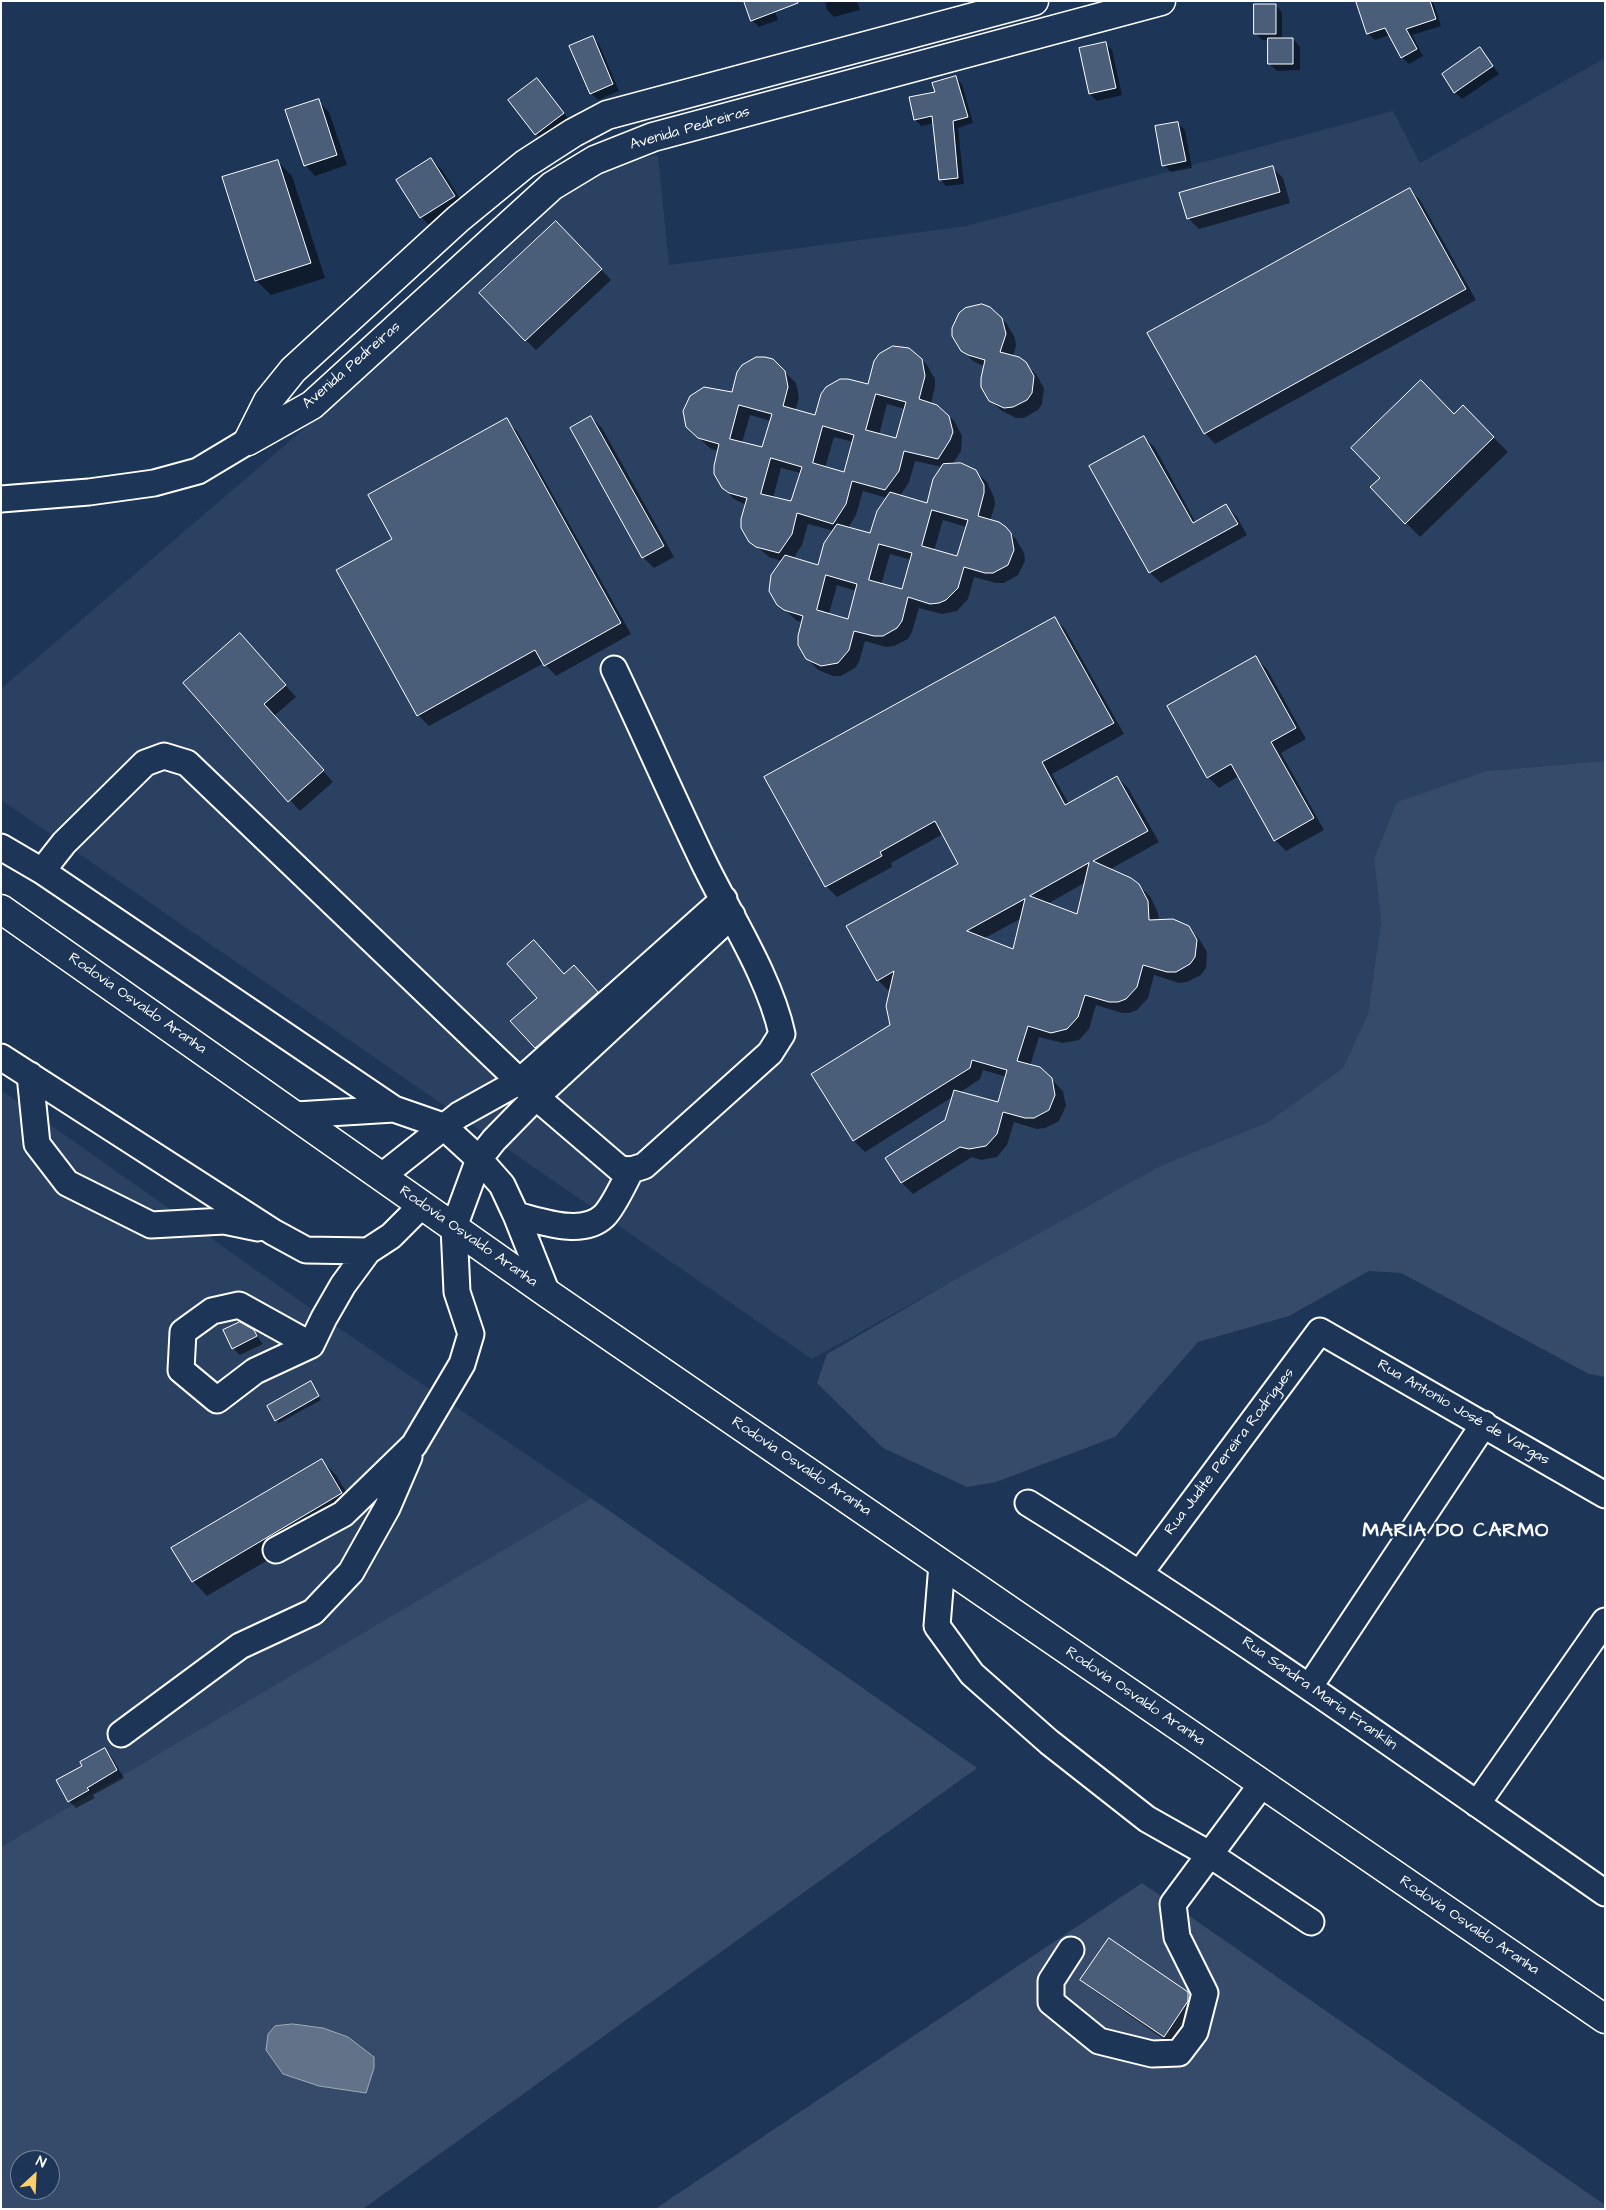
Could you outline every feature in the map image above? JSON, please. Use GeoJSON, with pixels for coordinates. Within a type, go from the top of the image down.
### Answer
{"type":"FeatureCollection","features":[{"type":"Feature","properties":{"kind":"main road"},"geometry":{"type":"LineString","coordinates":[[248,441],[268,401],[293,370],[458,219],[525,164],[573,133],[607,115],[1034,1]]}},
{"type":"Feature","properties":{"kind":"main road","name":"Avenida Pedreiras"},"geometry":{"type":"LineString","coordinates":[[248,441],[312,405],[552,186],[595,160],[653,137],[1161,1]]}},
{"type":"Feature","properties":{"kind":"main road"},"geometry":{"type":"LineString","coordinates":[[864,47],[872,79]]}},
{"type":"Feature","properties":{"kind":"main road"},"geometry":{"type":"LineString","coordinates":[[573,133],[595,160]]}},
{"type":"Feature","properties":{"kind":"main road"},"geometry":{"type":"LineString","coordinates":[[358,311],[386,337]]}},
{"type":"Feature","properties":{"kind":"main road","name":"Rodovia Osvaldo Aranha"},"geometry":{"type":"LineString","coordinates":[[1,909],[547,1293],[1605,2019]]}},
{"type":"Feature","properties":{"kind":"street","name":"Avenida Pedreiras"},"geometry":{"type":"LineString","coordinates":[[1,499],[89,492],[154,483],[198,471],[248,441]]}},
{"type":"Feature","properties":{"kind":"street"},"geometry":{"type":"LineString","coordinates":[[42,871],[64,843],[145,763],[164,756],[187,764],[528,1089],[620,1169],[631,1170],[644,1166],[770,1053],[782,1034],[777,1012],[614,669]]}},
{"type":"Feature","properties":{"kind":"street"},"geometry":{"type":"LineString","coordinates":[[1,847],[42,871],[394,1109],[443,1126],[479,1159],[502,1185],[547,1293]]}},
{"type":"Feature","properties":{"kind":"street"},"geometry":{"type":"LineString","coordinates":[[121,1734],[240,1646],[313,1612],[351,1572],[387,1508],[414,1446],[462,1364],[471,1334],[457,1292],[454,1227],[479,1159],[528,1089],[728,907]]}},
{"type":"Feature","properties":{"kind":"street"},"geometry":{"type":"LineString","coordinates":[[1,1057],[273,1232],[306,1250],[368,1251]]}},
{"type":"Feature","properties":{"kind":"street"},"geometry":{"type":"LineString","coordinates":[[30,1075],[37,1144],[67,1183],[151,1225],[224,1221],[273,1232]]}},
{"type":"Feature","properties":{"kind":"street"},"geometry":{"type":"LineString","coordinates":[[382,1176],[458,1115],[528,1089]]}},
{"type":"Feature","properties":{"kind":"street"},"geometry":{"type":"LineString","coordinates":[[296,1115],[394,1109]]}},
{"type":"Feature","properties":{"kind":"street"},"geometry":{"type":"LineString","coordinates":[[516,1215],[560,1227],[594,1223],[605,1215],[631,1170]]}},
{"type":"Feature","properties":{"kind":"street"},"geometry":{"type":"LineString","coordinates":[[311,1345],[239,1305],[212,1311],[183,1332],[181,1370],[217,1400],[255,1371],[311,1345],[343,1285],[368,1251],[391,1236],[422,1205]]}},
{"type":"Feature","properties":{"kind":"street","name":"Rua Antonio José de Vargas"},"geometry":{"type":"LineString","coordinates":[[1320,1331],[1605,1495]]}},
{"type":"Feature","properties":{"kind":"street","name":"Rua Judite Pereira Rodrigues"},"geometry":{"type":"LineString","coordinates":[[1140,1572],[1320,1331]]}},
{"type":"Feature","properties":{"kind":"street"},"geometry":{"type":"LineString","coordinates":[[1310,1686],[1484,1424]]}},
{"type":"Feature","properties":{"kind":"street"},"geometry":{"type":"LineString","coordinates":[[276,1550],[343,1514],[414,1446]]}},
{"type":"Feature","properties":{"kind":"street","name":"Rua Sandra Maria Franklin"},"geometry":{"type":"LineString","coordinates":[[1028,1503],[1140,1572],[1310,1686],[1605,1893]]}},
{"type":"Feature","properties":{"kind":"street"},"geometry":{"type":"LineString","coordinates":[[942,1564],[937,1626],[972,1674],[1049,1742],[1147,1819],[1210,1854],[1312,1922]]}},
{"type":"Feature","properties":{"kind":"street"},"geometry":{"type":"LineString","coordinates":[[1477,1804],[1605,1621]]}},
{"type":"Feature","properties":{"kind":"street"},"geometry":{"type":"LineString","coordinates":[[1071,1950],[1051,1981],[1051,2002],[1099,2041],[1152,2054],[1179,2052],[1195,2032],[1205,1993],[1177,1937],[1173,1904],[1262,1784]]}},
{"type":"Feature","properties":{"kind":"shaded area"},"geometry":{"type":"Polygon","coordinates":[[[1605,58],[1605,761],[1487,771],[1374,859],[1381,921],[1368,1014],[1343,1068],[1268,1122],[1160,1166],[812,1359],[1,800],[1,689],[343,395],[577,171],[658,155],[669,265],[967,226],[1393,111],[1420,163],[1605,58]]]}},
{"type":"Feature","properties":{"kind":"shaded area"},"geometry":{"type":"Polygon","coordinates":[[[1605,761],[1605,1377],[1589,1374],[1401,1273],[1369,1271],[1289,1316],[1198,1342],[1115,1437],[996,1482],[967,1487],[883,1448],[817,1383],[827,1354],[949,1283],[1160,1166],[1268,1122],[1343,1068],[1368,1014],[1381,921],[1374,859],[1397,802],[1487,771],[1605,761]]]}},
{"type":"Feature","properties":{"kind":"shaded area"},"geometry":{"type":"Polygon","coordinates":[[[1,1090],[324,1318],[591,1498],[1,1847],[1,1090]]]}},
{"type":"Feature","properties":{"kind":"shaded area"},"geometry":{"type":"Polygon","coordinates":[[[591,1498],[977,1768],[363,2209],[1,2209],[1,1847],[591,1498]]]}},
{"type":"Feature","properties":{"kind":"shaded area"},"geometry":{"type":"Polygon","coordinates":[[[1142,1883],[1605,2205],[1605,2209],[655,2209],[1142,1883]]]}},
{"type":"Feature","properties":{"kind":"shaded area"},"geometry":{"type":"Polygon","coordinates":[[[293,2024],[323,2028],[348,2037],[374,2057],[374,2068],[366,2093],[319,2086],[283,2074],[266,2050],[268,2034],[275,2026],[293,2024]]]}},
{"type":"Feature","properties":{"kind":"building"},"geometry":{"type":"Polygon","coordinates":[[[744,1],[798,1],[798,3],[751,21],[744,1]]]}},
{"type":"Feature","properties":{"kind":"building"},"geometry":{"type":"Polygon","coordinates":[[[1356,1],[1430,1],[1436,19],[1406,29],[1417,49],[1401,58],[1385,28],[1367,34],[1356,1]]]}},
{"type":"Feature","properties":{"kind":"building"},"geometry":{"type":"Polygon","coordinates":[[[1254,4],[1276,4],[1276,34],[1254,34],[1254,4]]]}},
{"type":"Feature","properties":{"kind":"building"},"geometry":{"type":"Polygon","coordinates":[[[593,36],[613,84],[590,94],[569,46],[593,36]]]}},
{"type":"Feature","properties":{"kind":"building"},"geometry":{"type":"Polygon","coordinates":[[[1268,38],[1293,38],[1293,64],[1268,64],[1268,38]]]}},
{"type":"Feature","properties":{"kind":"building"},"geometry":{"type":"Polygon","coordinates":[[[1106,42],[1116,88],[1089,94],[1079,48],[1106,42]]]}},
{"type":"Feature","properties":{"kind":"building"},"geometry":{"type":"Polygon","coordinates":[[[1480,47],[1493,66],[1454,93],[1442,74],[1480,47]]]}},
{"type":"Feature","properties":{"kind":"building"},"geometry":{"type":"Polygon","coordinates":[[[956,76],[968,117],[953,121],[958,178],[939,180],[932,116],[914,120],[909,97],[935,92],[932,83],[956,76]]]}},
{"type":"Feature","properties":{"kind":"building"},"geometry":{"type":"Polygon","coordinates":[[[537,78],[564,113],[535,135],[508,100],[537,78]]]}},
{"type":"Feature","properties":{"kind":"building"},"geometry":{"type":"Polygon","coordinates":[[[319,99],[337,155],[304,166],[285,110],[319,99]]]}},
{"type":"Feature","properties":{"kind":"building"},"geometry":{"type":"Polygon","coordinates":[[[1178,122],[1186,161],[1162,166],[1155,126],[1178,122]]]}},
{"type":"Feature","properties":{"kind":"building"},"geometry":{"type":"Polygon","coordinates":[[[431,158],[455,196],[420,218],[396,180],[431,158]]]}},
{"type":"Feature","properties":{"kind":"building"},"geometry":{"type":"Polygon","coordinates":[[[278,160],[311,263],[255,281],[222,177],[278,160]]]}},
{"type":"Feature","properties":{"kind":"building"},"geometry":{"type":"Polygon","coordinates":[[[1273,166],[1280,192],[1187,219],[1179,193],[1273,166]]]}},
{"type":"Feature","properties":{"kind":"building"},"geometry":{"type":"Polygon","coordinates":[[[1410,188],[1466,289],[1204,434],[1147,333],[1410,188]]]}},
{"type":"Feature","properties":{"kind":"building"},"geometry":{"type":"Polygon","coordinates":[[[556,221],[602,269],[525,341],[479,293],[556,221]]]}},
{"type":"Feature","properties":{"kind":"building"},"geometry":{"type":"Polygon","coordinates":[[[982,304],[990,307],[1002,318],[1006,334],[1000,352],[1019,357],[1026,362],[1034,376],[1032,393],[1027,400],[1013,407],[1004,408],[989,401],[981,387],[985,360],[961,351],[952,336],[952,328],[959,313],[965,308],[982,304]]]}},
{"type":"Feature","properties":{"kind":"building"},"geometry":{"type":"Polygon","coordinates":[[[893,346],[909,348],[922,359],[925,376],[919,399],[937,405],[949,416],[953,432],[938,459],[904,451],[899,471],[885,490],[852,481],[846,504],[833,524],[797,513],[792,534],[779,553],[756,547],[749,542],[741,528],[741,519],[747,498],[729,493],[722,488],[714,474],[719,444],[698,438],[686,427],[683,411],[690,396],[704,387],[732,392],[737,372],[742,365],[756,357],[765,357],[773,359],[785,371],[788,387],[783,406],[815,415],[821,394],[826,387],[840,379],[868,384],[874,361],[879,354],[893,346]],[[876,394],[866,430],[896,438],[906,402],[876,394]],[[739,405],[730,439],[762,447],[772,414],[739,405]],[[823,426],[813,463],[844,472],[854,435],[823,426]],[[771,458],[761,494],[791,501],[802,467],[771,458]]]}},
{"type":"Feature","properties":{"kind":"building"},"geometry":{"type":"Polygon","coordinates":[[[1421,380],[1454,414],[1463,405],[1494,437],[1405,524],[1370,487],[1380,478],[1351,448],[1421,380]]]}},
{"type":"Feature","properties":{"kind":"building"},"geometry":{"type":"Polygon","coordinates":[[[591,416],[664,546],[642,558],[570,428],[591,416]]]}},
{"type":"Feature","properties":{"kind":"building"},"geometry":{"type":"Polygon","coordinates":[[[507,418],[621,623],[544,666],[535,650],[417,716],[336,570],[392,539],[368,495],[507,418]]]}},
{"type":"Feature","properties":{"kind":"building"},"geometry":{"type":"Polygon","coordinates":[[[1144,436],[1193,523],[1226,504],[1238,524],[1149,573],[1089,466],[1144,436]]]}},
{"type":"Feature","properties":{"kind":"building"},"geometry":{"type":"Polygon","coordinates":[[[961,463],[976,470],[984,485],[984,493],[978,516],[999,522],[1011,533],[1014,550],[1008,565],[993,573],[985,573],[964,567],[958,588],[946,600],[939,603],[930,604],[908,597],[902,621],[897,628],[883,636],[874,636],[854,631],[849,650],[838,663],[821,666],[806,659],[798,645],[798,636],[803,616],[784,610],[777,605],[769,591],[771,575],[785,555],[818,565],[824,543],[837,524],[870,533],[877,511],[890,492],[927,503],[933,479],[943,464],[961,463]],[[932,510],[922,546],[957,556],[968,520],[932,510]],[[879,544],[869,580],[902,589],[912,553],[879,544]],[[826,575],[817,610],[848,619],[857,584],[826,575]]]}},
{"type":"Feature","properties":{"kind":"building"},"geometry":{"type":"Polygon","coordinates":[[[1055,617],[1114,723],[1042,762],[1065,805],[1117,776],[1148,831],[1093,861],[1131,878],[1139,884],[1148,901],[1149,920],[1173,919],[1189,926],[1197,940],[1195,957],[1190,964],[1176,972],[1167,972],[1143,965],[1137,987],[1126,999],[1118,1002],[1109,1002],[1085,995],[1078,1017],[1067,1029],[1051,1033],[1028,1026],[1017,1061],[1040,1067],[1052,1078],[1055,1095],[1049,1110],[1034,1118],[1025,1118],[1003,1112],[997,1134],[986,1146],[969,1149],[960,1147],[901,1183],[885,1158],[945,1120],[954,1090],[998,1102],[1007,1070],[972,1060],[970,1068],[853,1141],[811,1074],[890,1025],[886,1006],[894,971],[877,981],[846,926],[958,864],[935,821],[880,852],[882,856],[825,887],[764,777],[1055,617]],[[1089,863],[1030,896],[1077,914],[1089,863]],[[1025,899],[967,931],[1013,949],[1025,899]]]}},
{"type":"Feature","properties":{"kind":"building"},"geometry":{"type":"Polygon","coordinates":[[[240,633],[286,685],[264,704],[324,770],[288,802],[183,683],[240,633]]]}},
{"type":"Feature","properties":{"kind":"building"},"geometry":{"type":"Polygon","coordinates":[[[1256,656],[1296,728],[1271,742],[1314,818],[1274,841],[1231,764],[1207,778],[1167,706],[1256,656]]]}},
{"type":"Feature","properties":{"kind":"building"},"geometry":{"type":"Polygon","coordinates":[[[534,940],[564,974],[574,965],[598,992],[535,1048],[510,1021],[537,998],[507,964],[534,940]]]}},
{"type":"Feature","properties":{"kind":"building"},"geometry":{"type":"Polygon","coordinates":[[[240,1322],[254,1330],[257,1336],[232,1349],[223,1330],[240,1322]]]}},
{"type":"Feature","properties":{"kind":"building"},"geometry":{"type":"Polygon","coordinates":[[[311,1381],[319,1396],[275,1421],[267,1406],[311,1381]]]}},
{"type":"Feature","properties":{"kind":"building"},"geometry":{"type":"Polygon","coordinates":[[[322,1459],[342,1493],[192,1582],[171,1548],[322,1459]]]}},
{"type":"Feature","properties":{"kind":"building"},"geometry":{"type":"Polygon","coordinates":[[[105,1748],[117,1770],[68,1802],[56,1780],[82,1766],[80,1762],[105,1748]]]}},
{"type":"Feature","properties":{"kind":"building"},"geometry":{"type":"Polygon","coordinates":[[[1109,1938],[1188,1992],[1188,2001],[1164,2037],[1080,1980],[1109,1938]]]}},
{"type":"Feature","properties":{"kind":"district","name":"MARIA DO CARMO"},"geometry":{"type":"Point","coordinates":[1456,1532]}}]}
